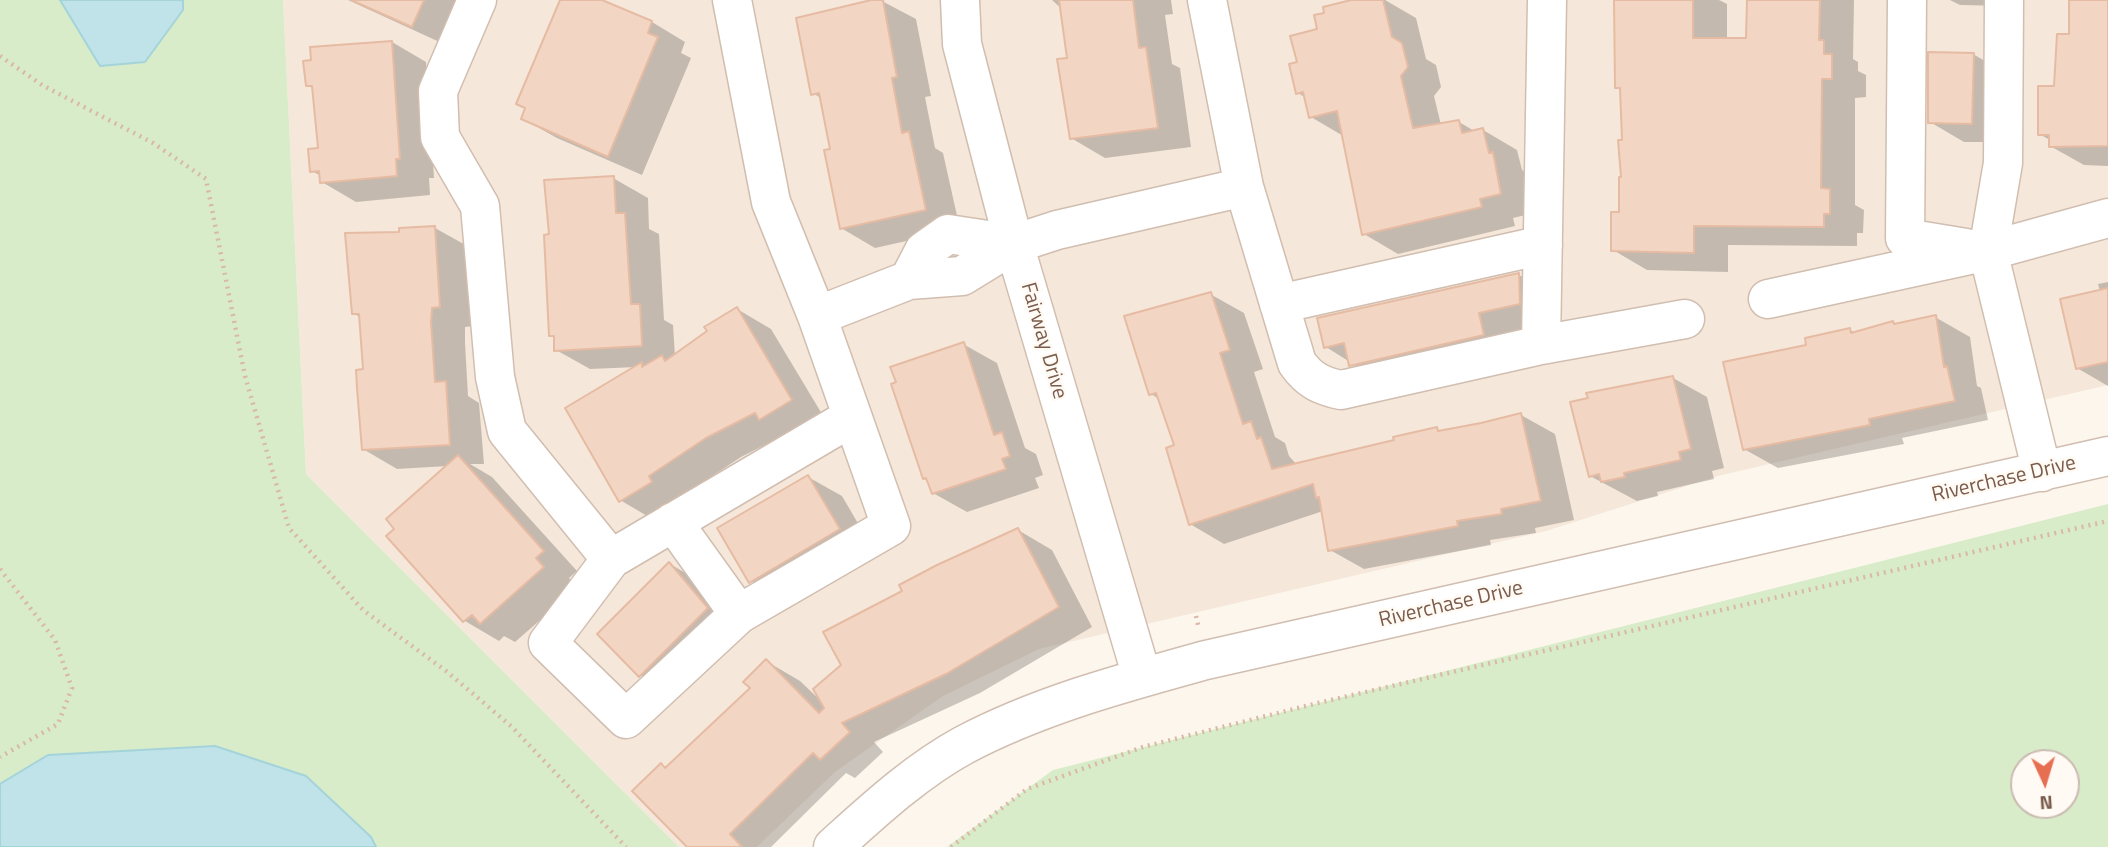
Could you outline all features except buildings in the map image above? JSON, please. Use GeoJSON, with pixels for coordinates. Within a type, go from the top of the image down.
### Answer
{"type":"FeatureCollection","features":[{"type":"Feature","properties":{"kind":"street"},"geometry":{"type":"LineString","coordinates":[[477,0],[438,91],[440,137],[480,205],[495,377],[507,431],[611,559]]}},
{"type":"Feature","properties":{"kind":"street"},"geometry":{"type":"LineString","coordinates":[[732,0],[771,202],[817,316],[891,526],[738,614],[626,719],[548,643],[611,559],[852,417]]}},
{"type":"Feature","properties":{"kind":"street","name":"Fairway Drive"},"geometry":{"type":"LineString","coordinates":[[960,0],[962,44],[1014,244],[1142,677]]}},
{"type":"Feature","properties":{"kind":"street"},"geometry":{"type":"LineString","coordinates":[[1207,0],[1244,187],[1297,363],[1314,382],[1341,390],[1541,345],[1685,318]]}},
{"type":"Feature","properties":{"kind":"street"},"geometry":{"type":"LineString","coordinates":[[1541,345],[1547,0]]}},
{"type":"Feature","properties":{"kind":"street"},"geometry":{"type":"LineString","coordinates":[[1907,0],[1905,238],[1988,251]]}},
{"type":"Feature","properties":{"kind":"street"},"geometry":{"type":"LineString","coordinates":[[2004,0],[2003,163],[1988,251],[2042,472]]}},
{"type":"Feature","properties":{"kind":"street"},"geometry":{"type":"LineString","coordinates":[[817,316],[909,280],[962,276],[1014,244],[1065,228],[1244,187]]}},
{"type":"Feature","properties":{"kind":"street"},"geometry":{"type":"LineString","coordinates":[[1768,299],[1988,251],[2108,218]]}},
{"type":"Feature","properties":{"kind":"street"},"geometry":{"type":"LineString","coordinates":[[1279,304],[1543,245]]}},
{"type":"Feature","properties":{"kind":"street","name":"Riverchase Drive"},"geometry":{"type":"LineString","coordinates":[[833,847],[883,801],[963,746],[1086,692],[1206,660],[2108,456]]}},
{"type":"Feature","properties":{"kind":"street"},"geometry":{"type":"LineString","coordinates":[[673,522],[738,614]]}},
{"type":"Feature","properties":{"kind":"path"},"geometry":{"type":"LineString","coordinates":[[0,56],[42,85],[153,143],[206,179],[246,376],[289,528],[363,610],[446,671],[511,726],[626,847]]}},
{"type":"Feature","properties":{"kind":"path"},"geometry":{"type":"LineString","coordinates":[[951,847],[1027,789],[1143,747],[1358,694],[2108,521]]}},
{"type":"Feature","properties":{"kind":"path"},"geometry":{"type":"LineString","coordinates":[[0,569],[55,640],[72,688],[58,724],[0,757]]}},
{"type":"Feature","properties":{"kind":"shaded area"},"geometry":{"type":"Polygon","coordinates":[[[283,0],[2108,0],[2108,385],[1718,476],[1546,531],[1039,649],[943,696],[835,772],[757,847],[679,847],[306,474],[283,0]]]}},
{"type":"Feature","properties":{"kind":"green space"},"geometry":{"type":"Polygon","coordinates":[[[0,0],[283,0],[306,474],[679,847],[0,847],[0,0]]]}},
{"type":"Feature","properties":{"kind":"green space"},"geometry":{"type":"Polygon","coordinates":[[[2108,504],[2108,847],[947,847],[1053,770],[2108,504]]]}},
{"type":"Feature","properties":{"kind":"water"},"geometry":{"type":"Polygon","coordinates":[[[60,0],[183,0],[183,10],[145,62],[100,66],[60,0]]]}},
{"type":"Feature","properties":{"kind":"water"},"geometry":{"type":"Polygon","coordinates":[[[215,746],[306,776],[371,837],[376,847],[0,847],[0,784],[48,755],[215,746]]]}}]}
